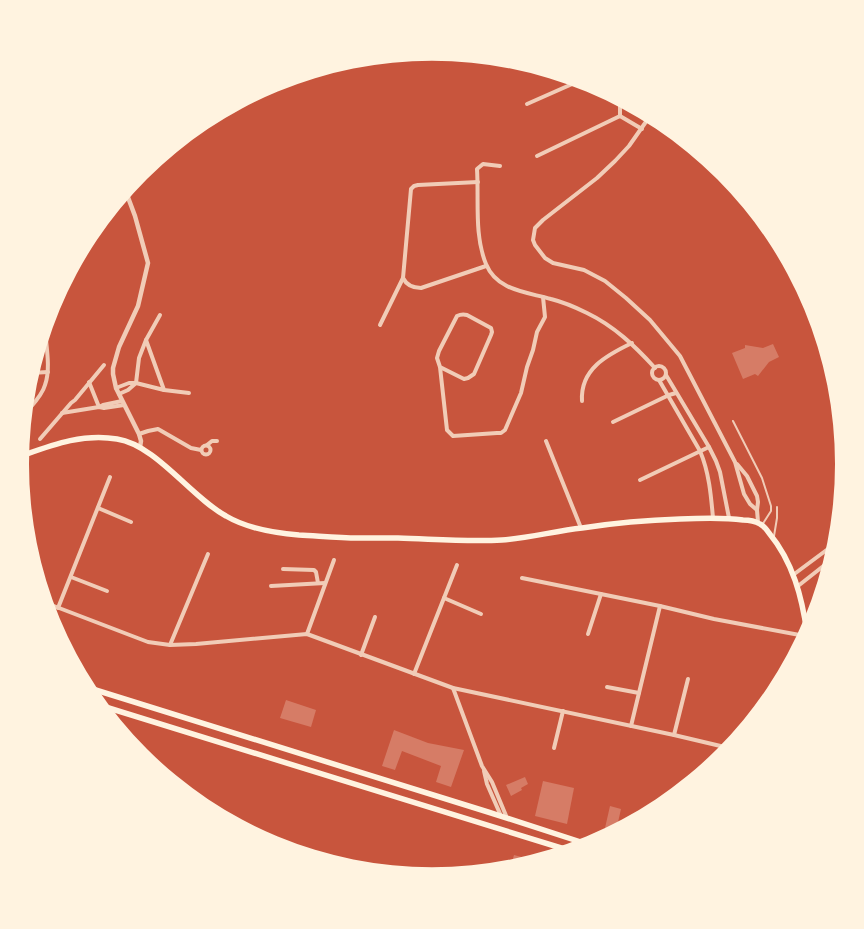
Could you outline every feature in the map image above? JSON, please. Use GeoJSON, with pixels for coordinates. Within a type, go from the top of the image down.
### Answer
{"type":"FeatureCollection","features":[{"type":"Feature","properties":{"kind":"main road"},"geometry":{"type":"LineString","coordinates":[[29,453],[58,443],[87,438],[127,441],[140,447],[160,462],[224,516],[254,528],[288,534],[446,541],[499,540],[650,520],[729,518],[760,524],[774,539],[787,560],[798,586],[805,620]]}},
{"type":"Feature","properties":{"kind":"main road"},"geometry":{"type":"LineString","coordinates":[[98,691],[576,841]]}},
{"type":"Feature","properties":{"kind":"main road"},"geometry":{"type":"LineString","coordinates":[[111,709],[558,847]]}},
{"type":"Feature","properties":{"kind":"street"},"geometry":{"type":"LineString","coordinates":[[527,104],[569,86]]}},
{"type":"Feature","properties":{"kind":"street"},"geometry":{"type":"LineString","coordinates":[[620,108],[620,116]]}},
{"type":"Feature","properties":{"kind":"street"},"geometry":{"type":"LineString","coordinates":[[620,116],[642,129]]}},
{"type":"Feature","properties":{"kind":"street"},"geometry":{"type":"LineString","coordinates":[[537,156],[620,116]]}},
{"type":"Feature","properties":{"kind":"street"},"geometry":{"type":"LineString","coordinates":[[646,123],[615,162],[535,228],[533,240],[545,258],[553,263],[584,270],[605,281],[650,320],[680,356],[735,462],[744,494],[750,504],[757,510]]}},
{"type":"Feature","properties":{"kind":"street"},"geometry":{"type":"LineString","coordinates":[[500,166],[483,164],[477,169],[478,228],[486,266],[512,290],[553,299],[609,325],[632,343],[655,368]]}},
{"type":"Feature","properties":{"kind":"street"},"geometry":{"type":"LineString","coordinates":[[380,326],[403,278],[411,189],[418,185],[478,182]]}},
{"type":"Feature","properties":{"kind":"street"},"geometry":{"type":"LineString","coordinates":[[129,199],[148,263],[138,306],[119,347],[113,368],[116,388],[139,434],[140,447]]}},
{"type":"Feature","properties":{"kind":"street"},"geometry":{"type":"LineString","coordinates":[[403,278],[406,284],[411,287],[421,288],[486,266]]}},
{"type":"Feature","properties":{"kind":"street"},"geometry":{"type":"LineString","coordinates":[[440,367],[464,379],[474,374],[491,335],[491,328],[467,315],[457,316],[437,358],[450,434],[453,436],[501,433],[505,430],[521,393],[537,332],[545,317],[543,297]]}},
{"type":"Feature","properties":{"kind":"street"},"geometry":{"type":"LineString","coordinates":[[119,394],[128,390],[136,383],[139,358],[146,340],[160,315]]}},
{"type":"Feature","properties":{"kind":"street"},"geometry":{"type":"LineString","coordinates":[[146,340],[164,390]]}},
{"type":"Feature","properties":{"kind":"street"},"geometry":{"type":"LineString","coordinates":[[582,401],[581,392],[586,378],[594,368],[603,359],[632,343]]}},
{"type":"Feature","properties":{"kind":"street"},"geometry":{"type":"LineString","coordinates":[[33,404],[45,385],[48,372],[46,347]]}},
{"type":"Feature","properties":{"kind":"street"},"geometry":{"type":"LineString","coordinates":[[40,439],[104,365]]}},
{"type":"Feature","properties":{"kind":"street"},"geometry":{"type":"LineString","coordinates":[[655,368],[663,367],[666,371],[666,375],[676,393],[709,447],[718,467],[729,518]]}},
{"type":"Feature","properties":{"kind":"street"},"geometry":{"type":"LineString","coordinates":[[655,368],[653,376],[659,380],[669,395],[700,451],[707,470],[713,518]]}},
{"type":"Feature","properties":{"kind":"street"},"geometry":{"type":"LineString","coordinates":[[39,373],[48,372]]}},
{"type":"Feature","properties":{"kind":"street"},"geometry":{"type":"LineString","coordinates":[[659,380],[666,375]]}},
{"type":"Feature","properties":{"kind":"street"},"geometry":{"type":"LineString","coordinates":[[89,382],[99,407]]}},
{"type":"Feature","properties":{"kind":"street"},"geometry":{"type":"LineString","coordinates":[[116,388],[129,383],[136,383],[164,390],[189,393]]}},
{"type":"Feature","properties":{"kind":"street"},"geometry":{"type":"LineString","coordinates":[[613,422],[676,393]]}},
{"type":"Feature","properties":{"kind":"street"},"geometry":{"type":"LineString","coordinates":[[62,413],[123,403]]}},
{"type":"Feature","properties":{"kind":"street"},"geometry":{"type":"LineString","coordinates":[[139,434],[158,429],[191,448],[201,450],[204,454],[209,453],[210,449],[207,445]]}},
{"type":"Feature","properties":{"kind":"street"},"geometry":{"type":"LineString","coordinates":[[201,450],[203,446],[212,441],[217,441]]}},
{"type":"Feature","properties":{"kind":"street"},"geometry":{"type":"LineString","coordinates":[[546,441],[581,528]]}},
{"type":"Feature","properties":{"kind":"street"},"geometry":{"type":"LineString","coordinates":[[640,480],[709,447]]}},
{"type":"Feature","properties":{"kind":"street"},"geometry":{"type":"LineString","coordinates":[[735,462],[747,476],[754,489],[758,502],[757,510],[760,524]]}},
{"type":"Feature","properties":{"kind":"street"},"geometry":{"type":"LineString","coordinates":[[58,608],[110,477]]}},
{"type":"Feature","properties":{"kind":"street"},"geometry":{"type":"LineString","coordinates":[[98,508],[131,522]]}},
{"type":"Feature","properties":{"kind":"street"},"geometry":{"type":"LineString","coordinates":[[793,575],[826,550]]}},
{"type":"Feature","properties":{"kind":"street"},"geometry":{"type":"LineString","coordinates":[[170,645],[208,554]]}},
{"type":"Feature","properties":{"kind":"street"},"geometry":{"type":"LineString","coordinates":[[307,634],[334,560]]}},
{"type":"Feature","properties":{"kind":"street"},"geometry":{"type":"LineString","coordinates":[[414,674],[457,566]]}},
{"type":"Feature","properties":{"kind":"street"},"geometry":{"type":"LineString","coordinates":[[798,586],[822,567]]}},
{"type":"Feature","properties":{"kind":"street"},"geometry":{"type":"LineString","coordinates":[[283,569],[314,570],[318,583]]}},
{"type":"Feature","properties":{"kind":"street"},"geometry":{"type":"LineString","coordinates":[[71,577],[107,591]]}},
{"type":"Feature","properties":{"kind":"street"},"geometry":{"type":"LineString","coordinates":[[522,578],[714,619],[800,631]]}},
{"type":"Feature","properties":{"kind":"street"},"geometry":{"type":"LineString","coordinates":[[271,586],[325,583]]}},
{"type":"Feature","properties":{"kind":"street"},"geometry":{"type":"LineString","coordinates":[[588,634],[601,594]]}},
{"type":"Feature","properties":{"kind":"street"},"geometry":{"type":"LineString","coordinates":[[444,598],[481,614]]}},
{"type":"Feature","properties":{"kind":"street"},"geometry":{"type":"LineString","coordinates":[[631,726],[660,606]]}},
{"type":"Feature","properties":{"kind":"street"},"geometry":{"type":"LineString","coordinates":[[55,607],[148,642],[170,645],[307,634],[453,688],[721,746]]}},
{"type":"Feature","properties":{"kind":"street"},"geometry":{"type":"LineString","coordinates":[[361,654],[375,617]]}},
{"type":"Feature","properties":{"kind":"street"},"geometry":{"type":"LineString","coordinates":[[674,735],[688,679]]}},
{"type":"Feature","properties":{"kind":"street"},"geometry":{"type":"LineString","coordinates":[[607,686],[639,693]]}},
{"type":"Feature","properties":{"kind":"street"},"geometry":{"type":"LineString","coordinates":[[453,688],[482,766],[492,782],[504,817]]}},
{"type":"Feature","properties":{"kind":"street"},"geometry":{"type":"LineString","coordinates":[[554,748],[563,712]]}},
{"type":"Feature","properties":{"kind":"lane"},"geometry":{"type":"LineString","coordinates":[[732,421],[762,478],[771,506],[771,511],[760,524]]}},
{"type":"Feature","properties":{"kind":"lane"},"geometry":{"type":"LineString","coordinates":[[774,539],[777,507]]}},
{"type":"Feature","properties":{"kind":"building"},"geometry":{"type":"Polygon","coordinates":[[[773,344],[779,357],[769,362],[758,376],[755,374],[743,379],[732,353],[745,348],[745,345],[763,348],[773,344]]]}},
{"type":"Feature","properties":{"kind":"building"},"geometry":{"type":"Polygon","coordinates":[[[286,700],[316,710],[311,727],[280,718],[286,700]]]}},
{"type":"Feature","properties":{"kind":"building"},"geometry":{"type":"Polygon","coordinates":[[[394,730],[428,743],[464,750],[451,787],[436,782],[441,766],[402,751],[395,770],[382,766],[394,730]]]}},
{"type":"Feature","properties":{"kind":"building"},"geometry":{"type":"Polygon","coordinates":[[[525,777],[528,784],[511,796],[506,785],[525,777]]]}},
{"type":"Feature","properties":{"kind":"building"},"geometry":{"type":"Polygon","coordinates":[[[543,781],[574,788],[567,824],[535,816],[543,781]]]}},
{"type":"Feature","properties":{"kind":"building"},"geometry":{"type":"Polygon","coordinates":[[[610,806],[621,809],[618,822],[605,828],[610,806]]]}},
{"type":"Feature","properties":{"kind":"building"},"geometry":{"type":"Polygon","coordinates":[[[514,855],[522,857],[513,860],[514,855]]]}}]}
